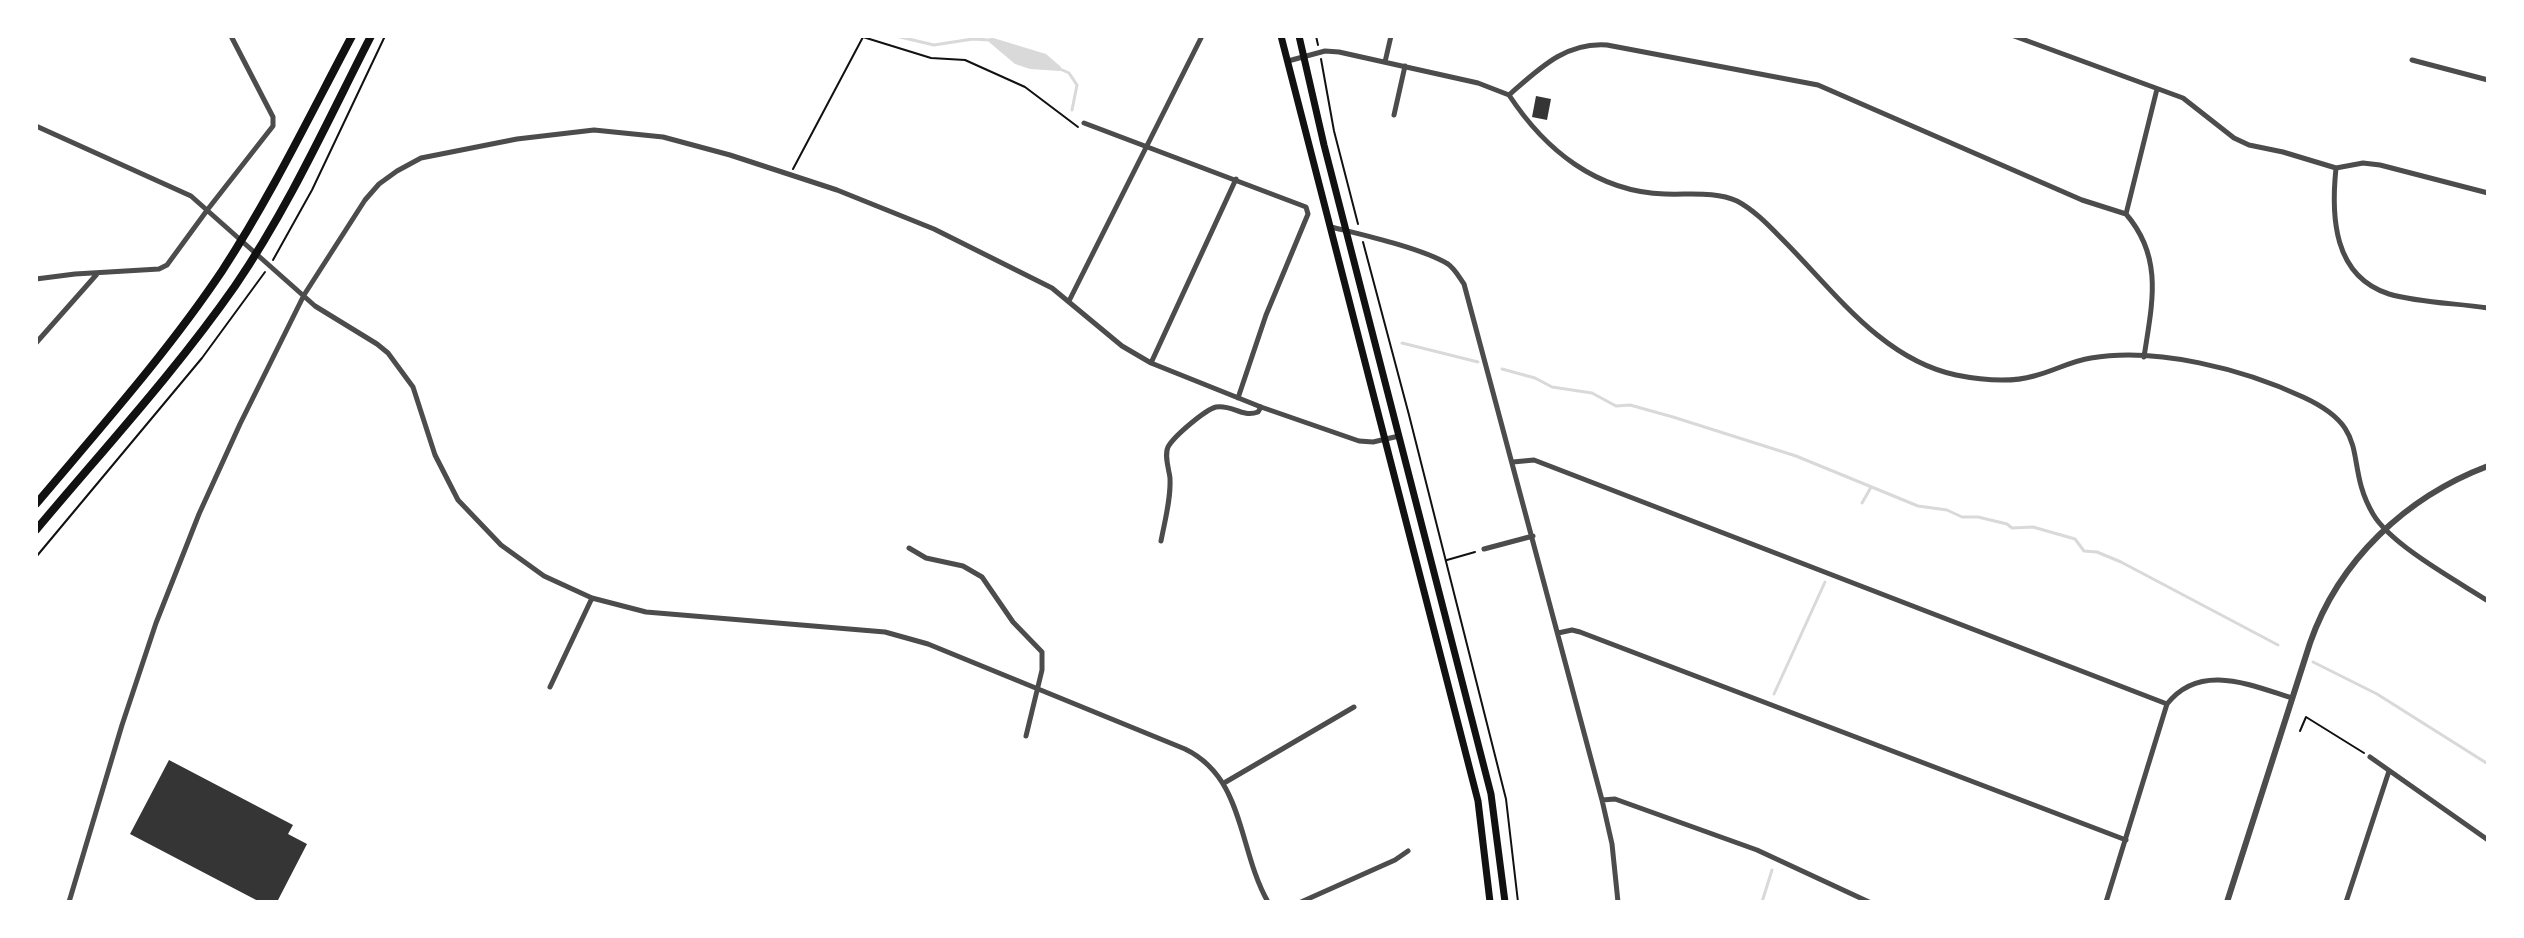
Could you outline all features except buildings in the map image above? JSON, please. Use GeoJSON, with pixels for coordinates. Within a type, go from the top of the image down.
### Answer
{"type":"FeatureCollection","features":[{"type":"Feature","properties":{"kind":"highway"},"geometry":{"type":"LineString","coordinates":[[36,504],[179,330],[222,271],[352,36]]}},
{"type":"Feature","properties":{"kind":"highway"},"geometry":{"type":"LineString","coordinates":[[36,530],[191,343],[256,252],[292,193],[371,36]]}},
{"type":"Feature","properties":{"kind":"main road"},"geometry":{"type":"LineString","coordinates":[[1281,36],[1478,801],[1490,902]]}},
{"type":"Feature","properties":{"kind":"main road"},"geometry":{"type":"LineString","coordinates":[[1299,36],[1491,794],[1505,902]]}},
{"type":"Feature","properties":{"kind":"street"},"geometry":{"type":"LineString","coordinates":[[36,279],[164,267],[176,256],[208,209],[273,126],[273,117],[231,36]]}},
{"type":"Feature","properties":{"kind":"street"},"geometry":{"type":"LineString","coordinates":[[1069,301],[1202,36]]}},
{"type":"Feature","properties":{"kind":"street"},"geometry":{"type":"LineString","coordinates":[[1385,62],[1391,36]]}},
{"type":"Feature","properties":{"kind":"street"},"geometry":{"type":"LineString","coordinates":[[2014,36],[2189,101],[2241,142],[2336,168],[2363,163],[2380,165],[2488,193]]}},
{"type":"Feature","properties":{"kind":"street"},"geometry":{"type":"LineString","coordinates":[[1509,95],[1553,58],[1596,44],[1818,85],[2082,200],[2126,214],[2141,233],[2151,258],[2153,275],[2144,357]]}},
{"type":"Feature","properties":{"kind":"street"},"geometry":{"type":"LineString","coordinates":[[1288,61],[1332,51],[1489,86],[1509,95],[1524,119],[1544,141],[1599,178],[1626,189],[1654,194],[1720,196],[1748,208],[1885,341],[1929,367],[1969,377],[2017,380],[2093,358],[2144,357],[2196,363],[2255,377],[2305,398],[2326,409],[2350,435],[2374,516],[2412,550],[2488,601]]}},
{"type":"Feature","properties":{"kind":"street"},"geometry":{"type":"LineString","coordinates":[[2412,60],[2488,80]]}},
{"type":"Feature","properties":{"kind":"street"},"geometry":{"type":"LineString","coordinates":[[1394,115],[1405,66]]}},
{"type":"Feature","properties":{"kind":"street"},"geometry":{"type":"LineString","coordinates":[[2126,214],[2157,89]]}},
{"type":"Feature","properties":{"kind":"street"},"geometry":{"type":"LineString","coordinates":[[1086,124],[1306,207],[1308,214],[1266,315],[1238,398]]}},
{"type":"Feature","properties":{"kind":"street"},"geometry":{"type":"LineString","coordinates":[[36,126],[181,191],[208,209],[319,309],[377,344],[396,363],[416,395],[432,447],[462,505],[485,531],[531,568],[592,598],[646,612],[896,635],[928,644],[1196,754],[1211,765],[1224,783],[1268,902]]}},
{"type":"Feature","properties":{"kind":"street"},"geometry":{"type":"LineString","coordinates":[[69,902],[125,716],[175,573],[215,479],[304,295],[365,200],[379,184],[409,163],[449,151],[578,131],[621,131],[663,137],[837,190],[939,232],[1052,288],[1122,346],[1151,363],[1261,407],[1359,441],[1373,442],[1400,436]]}},
{"type":"Feature","properties":{"kind":"street"},"geometry":{"type":"LineString","coordinates":[[2336,168],[2332,204],[2335,231],[2345,255],[2367,282],[2399,296],[2488,308]]}},
{"type":"Feature","properties":{"kind":"street"},"geometry":{"type":"LineString","coordinates":[[1151,363],[1236,179]]}},
{"type":"Feature","properties":{"kind":"street"},"geometry":{"type":"LineString","coordinates":[[1331,227],[1446,263],[1464,284],[1602,800],[1612,844],[1618,902]]}},
{"type":"Feature","properties":{"kind":"street"},"geometry":{"type":"LineString","coordinates":[[36,343],[97,274]]}},
{"type":"Feature","properties":{"kind":"street"},"geometry":{"type":"LineString","coordinates":[[1161,541],[1170,491],[1168,447],[1214,407],[1247,415],[1258,412],[1261,407]]}},
{"type":"Feature","properties":{"kind":"street"},"geometry":{"type":"LineString","coordinates":[[1513,462],[1534,460],[2167,704]]}},
{"type":"Feature","properties":{"kind":"street"},"geometry":{"type":"LineString","coordinates":[[2227,902],[2319,619],[2338,583],[2369,543],[2386,529],[2426,498],[2461,477],[2488,466]]}},
{"type":"Feature","properties":{"kind":"street"},"geometry":{"type":"LineString","coordinates":[[1484,549],[1533,536]]}},
{"type":"Feature","properties":{"kind":"street"},"geometry":{"type":"LineString","coordinates":[[909,548],[926,558],[977,572],[1022,633],[1038,647],[1043,657],[1026,736]]}},
{"type":"Feature","properties":{"kind":"street"},"geometry":{"type":"LineString","coordinates":[[550,687],[592,598]]}},
{"type":"Feature","properties":{"kind":"street"},"geometry":{"type":"LineString","coordinates":[[1558,633],[1580,632],[2126,840]]}},
{"type":"Feature","properties":{"kind":"street"},"geometry":{"type":"LineString","coordinates":[[2106,902],[2167,704],[2189,686],[2210,679],[2233,680],[2292,698]]}},
{"type":"Feature","properties":{"kind":"street"},"geometry":{"type":"LineString","coordinates":[[1224,783],[1354,707]]}},
{"type":"Feature","properties":{"kind":"street"},"geometry":{"type":"LineString","coordinates":[[2370,757],[2488,840]]}},
{"type":"Feature","properties":{"kind":"street"},"geometry":{"type":"LineString","coordinates":[[2346,902],[2389,771]]}},
{"type":"Feature","properties":{"kind":"street"},"geometry":{"type":"LineString","coordinates":[[1602,800],[1615,799],[1757,850],[1869,902]]}},
{"type":"Feature","properties":{"kind":"street"},"geometry":{"type":"LineString","coordinates":[[1301,902],[1395,860],[1408,851]]}},
{"type":"Feature","properties":{"kind":"path"},"geometry":{"type":"LineString","coordinates":[[280,248],[317,179],[385,36]]}},
{"type":"Feature","properties":{"kind":"path"},"geometry":{"type":"LineString","coordinates":[[838,36],[864,36],[915,54],[965,60],[1025,87],[1074,125],[1085,130],[1086,124]]}},
{"type":"Feature","properties":{"kind":"path"},"geometry":{"type":"LineString","coordinates":[[792,175],[864,36]]}},
{"type":"Feature","properties":{"kind":"path"},"geometry":{"type":"LineString","coordinates":[[1321,62],[1334,131],[1357,221]]}},
{"type":"Feature","properties":{"kind":"path"},"geometry":{"type":"LineString","coordinates":[[1366,253],[1506,799],[1518,902]]}},
{"type":"Feature","properties":{"kind":"path"},"geometry":{"type":"LineString","coordinates":[[36,557],[202,358],[259,281]]}},
{"type":"Feature","properties":{"kind":"path"},"geometry":{"type":"LineString","coordinates":[[1447,560],[1484,549]]}},
{"type":"Feature","properties":{"kind":"path"},"geometry":{"type":"LineString","coordinates":[[2300,731],[2306,717],[2370,757]]}},
{"type":"Feature","properties":{"kind":"shaded area"},"geometry":{"type":"Polygon","coordinates":[[[990,37],[1046,54],[1061,67],[1060,71],[1030,69],[1015,64],[989,42],[990,37]]]}},
{"type":"Feature","properties":{"kind":"waterway"},"geometry":{"type":"LineString","coordinates":[[896,36],[934,45],[973,39],[989,40]]}},
{"type":"Feature","properties":{"kind":"waterway"},"geometry":{"type":"LineString","coordinates":[[1060,69],[1069,73],[1077,85],[1072,110]]}},
{"type":"Feature","properties":{"kind":"waterway"},"geometry":{"type":"LineString","coordinates":[[1402,343],[1478,362]]}},
{"type":"Feature","properties":{"kind":"waterway"},"geometry":{"type":"LineString","coordinates":[[1502,369],[1535,378],[1552,387],[1592,393],[1616,406],[1630,405],[1796,456],[1918,506],[1947,510],[1962,517],[1978,517],[2012,528],[2033,527],[2075,539],[2084,551],[2097,552],[2121,562],[2278,645]]}},
{"type":"Feature","properties":{"kind":"waterway"},"geometry":{"type":"LineString","coordinates":[[1862,503],[1870,489]]}},
{"type":"Feature","properties":{"kind":"waterway"},"geometry":{"type":"LineString","coordinates":[[1774,694],[1825,582]]}},
{"type":"Feature","properties":{"kind":"waterway"},"geometry":{"type":"LineString","coordinates":[[2313,662],[2377,694],[2488,764]]}},
{"type":"Feature","properties":{"kind":"waterway"},"geometry":{"type":"LineString","coordinates":[[1762,902],[1772,870]]}}]}
